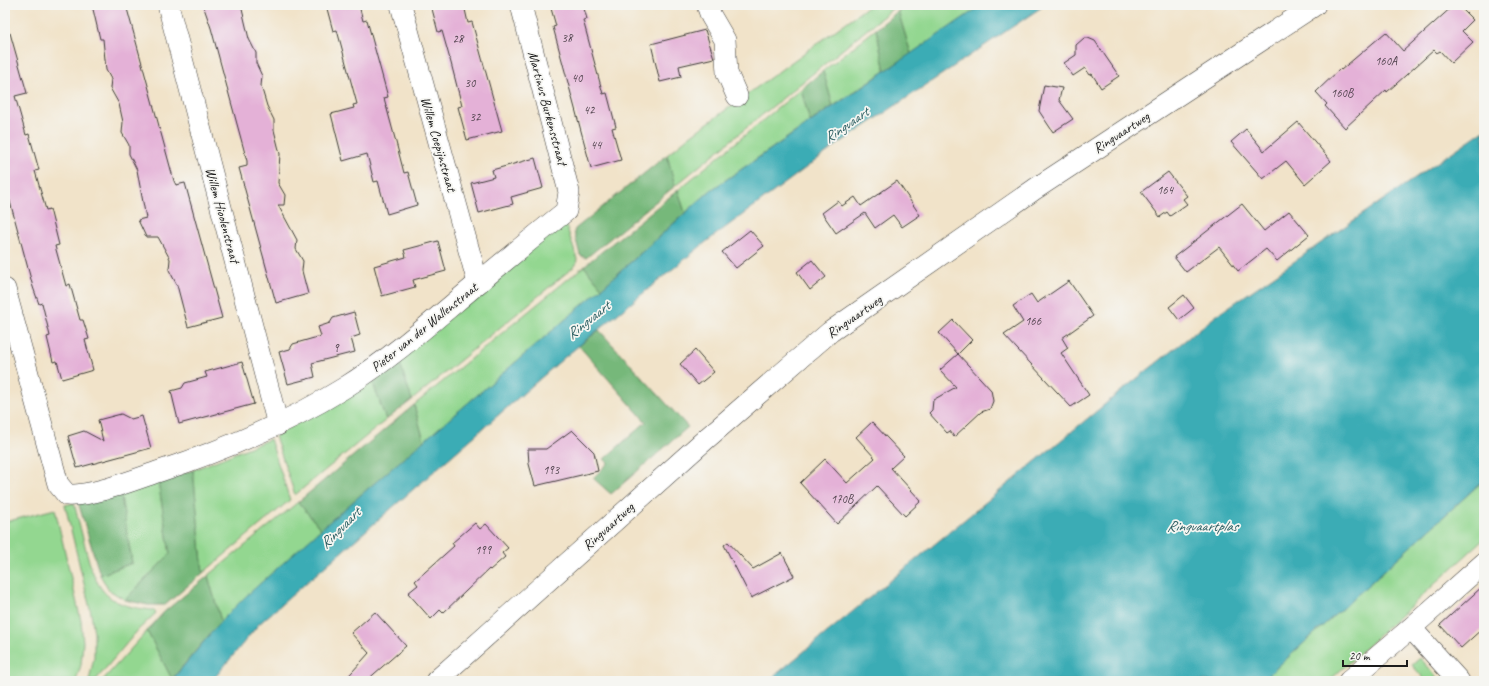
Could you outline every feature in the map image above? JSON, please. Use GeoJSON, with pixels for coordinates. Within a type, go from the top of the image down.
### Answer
{"type":"FeatureCollection","features":[{"type":"Feature","properties":{"kind":"street","name":"Willem Hioolenstraat"},"geometry":{"type":"LineString","coordinates":[[168,5],[278,425]]}},
{"type":"Feature","properties":{"kind":"street","name":"Willem Coepijnstraat"},"geometry":{"type":"LineString","coordinates":[[401,5],[478,283]]}},
{"type":"Feature","properties":{"kind":"street","name":"Martinus Burkensstraat"},"geometry":{"type":"LineString","coordinates":[[521,5],[569,192],[566,211]]}},
{"type":"Feature","properties":{"kind":"street"},"geometry":{"type":"LineString","coordinates":[[707,5],[711,16],[725,40],[726,73],[737,96]]}},
{"type":"Feature","properties":{"kind":"street","name":"Ringvaartweg"},"geometry":{"type":"LineString","coordinates":[[436,681],[700,444],[830,332],[1035,189],[1315,5]]}},
{"type":"Feature","properties":{"kind":"street","name":"Pieter van der Wallenstraat"},"geometry":{"type":"LineString","coordinates":[[5,289],[58,484],[67,495],[73,495],[142,477],[212,453],[278,425],[322,401],[366,373],[407,344],[478,283],[566,211]]}},
{"type":"Feature","properties":{"kind":"street"},"geometry":{"type":"LineString","coordinates":[[1348,681],[1411,628],[1484,563]]}},
{"type":"Feature","properties":{"kind":"street"},"geometry":{"type":"LineString","coordinates":[[1411,628],[1459,681]]}},
{"type":"Feature","properties":{"kind":"green space"},"geometry":{"type":"Polygon","coordinates":[[[870,5],[897,5],[675,186],[667,155],[690,136],[870,5]]]}},
{"type":"Feature","properties":{"kind":"green space"},"geometry":{"type":"Polygon","coordinates":[[[906,5],[981,6],[911,54],[898,11],[906,5]]]}},
{"type":"Feature","properties":{"kind":"green space"},"geometry":{"type":"Polygon","coordinates":[[[898,11],[911,54],[885,71],[876,29],[898,11]]]}},
{"type":"Feature","properties":{"kind":"green space"},"geometry":{"type":"Polygon","coordinates":[[[876,29],[885,71],[833,106],[823,71],[876,29]]]}},
{"type":"Feature","properties":{"kind":"green space"},"geometry":{"type":"Polygon","coordinates":[[[823,71],[833,106],[810,122],[801,89],[823,71]]]}},
{"type":"Feature","properties":{"kind":"green space"},"geometry":{"type":"Polygon","coordinates":[[[801,89],[810,122],[711,190],[685,213],[678,190],[801,89]]]}},
{"type":"Feature","properties":{"kind":"green space"},"geometry":{"type":"Polygon","coordinates":[[[667,155],[675,186],[586,258],[580,255],[574,232],[575,229],[667,155]]]}},
{"type":"Feature","properties":{"kind":"green space"},"geometry":{"type":"Polygon","coordinates":[[[678,190],[685,213],[602,288],[584,266],[678,190]]]}},
{"type":"Feature","properties":{"kind":"green space"},"geometry":{"type":"Polygon","coordinates":[[[564,218],[577,259],[576,265],[412,400],[399,361],[564,218]]]}},
{"type":"Feature","properties":{"kind":"green space"},"geometry":{"type":"Polygon","coordinates":[[[584,266],[602,288],[424,441],[414,405],[584,266]]]}},
{"type":"Feature","properties":{"kind":"green space"},"geometry":{"type":"Polygon","coordinates":[[[599,330],[688,427],[611,494],[593,478],[608,463],[604,459],[646,422],[579,346],[599,330]]]}},
{"type":"Feature","properties":{"kind":"green space"},"geometry":{"type":"Polygon","coordinates":[[[399,361],[412,400],[386,420],[372,380],[399,361]]]}},
{"type":"Feature","properties":{"kind":"green space"},"geometry":{"type":"Polygon","coordinates":[[[372,380],[386,420],[295,495],[275,436],[372,380]]]}},
{"type":"Feature","properties":{"kind":"green space"},"geometry":{"type":"Polygon","coordinates":[[[414,405],[424,441],[321,529],[298,502],[414,405]]]}},
{"type":"Feature","properties":{"kind":"green space"},"geometry":{"type":"Polygon","coordinates":[[[270,439],[290,500],[203,573],[193,470],[270,439]]]}},
{"type":"Feature","properties":{"kind":"green space"},"geometry":{"type":"Polygon","coordinates":[[[193,470],[203,573],[165,605],[148,605],[125,600],[170,554],[158,481],[193,470]]]}},
{"type":"Feature","properties":{"kind":"green space"},"geometry":{"type":"Polygon","coordinates":[[[1484,480],[1484,539],[1329,681],[1262,681],[1484,480]]]}},
{"type":"Feature","properties":{"kind":"green space"},"geometry":{"type":"Polygon","coordinates":[[[158,481],[170,554],[125,600],[109,590],[100,575],[132,563],[120,491],[158,481]]]}},
{"type":"Feature","properties":{"kind":"green space"},"geometry":{"type":"Polygon","coordinates":[[[120,491],[132,563],[100,575],[78,502],[120,491]]]}},
{"type":"Feature","properties":{"kind":"green space"},"geometry":{"type":"Polygon","coordinates":[[[298,502],[321,529],[221,621],[208,576],[298,502]]]}},
{"type":"Feature","properties":{"kind":"green space"},"geometry":{"type":"Polygon","coordinates":[[[74,503],[91,568],[101,589],[116,601],[138,608],[153,610],[156,613],[138,630],[95,681],[89,681],[94,657],[94,633],[91,613],[65,505],[74,503]]]}},
{"type":"Feature","properties":{"kind":"green space"},"geometry":{"type":"Polygon","coordinates":[[[55,509],[81,621],[83,642],[81,665],[76,681],[5,681],[5,522],[55,509]]]}},
{"type":"Feature","properties":{"kind":"green space"},"geometry":{"type":"Polygon","coordinates":[[[208,576],[221,621],[172,679],[147,631],[164,612],[208,576]]]}},
{"type":"Feature","properties":{"kind":"green space"},"geometry":{"type":"Polygon","coordinates":[[[147,631],[172,679],[171,681],[102,681],[147,631]]]}},
{"type":"Feature","properties":{"kind":"green space"},"geometry":{"type":"Polygon","coordinates":[[[1420,658],[1441,681],[1426,681],[1412,665],[1420,658]]]}},
{"type":"Feature","properties":{"kind":"water","name":"Ringvaart"},"geometry":{"type":"Polygon","coordinates":[[[982,5],[1045,5],[834,147],[706,242],[565,357],[259,624],[212,681],[171,681],[221,621],[245,597],[321,529],[602,288],[711,190],[982,5]]]}},
{"type":"Feature","properties":{"kind":"water","name":"Ringvaartplas"},"geometry":{"type":"Polygon","coordinates":[[[1484,130],[1484,480],[1262,681],[768,681],[1121,391],[1217,315],[1484,130]]]}},
{"type":"Feature","properties":{"kind":"building"},"geometry":{"type":"Polygon","coordinates":[[[92,5],[126,5],[174,181],[176,185],[185,183],[222,318],[188,327],[177,285],[169,270],[170,259],[158,237],[146,237],[138,220],[146,218],[137,170],[129,154],[129,145],[122,133],[123,122],[119,104],[110,88],[111,79],[106,70],[103,39],[100,39],[92,5]]]}},
{"type":"Feature","properties":{"kind":"building"},"geometry":{"type":"Polygon","coordinates":[[[203,5],[241,5],[249,39],[256,53],[256,63],[262,76],[261,86],[267,106],[274,120],[274,130],[280,154],[278,183],[285,195],[284,205],[278,205],[297,240],[296,249],[303,261],[302,271],[308,294],[276,303],[239,168],[247,166],[247,161],[211,28],[203,5]]]}},
{"type":"Feature","properties":{"kind":"building"},"geometry":{"type":"Polygon","coordinates":[[[326,5],[359,5],[363,21],[367,20],[388,97],[384,98],[404,173],[408,172],[417,205],[387,214],[378,181],[374,182],[367,154],[343,161],[331,114],[354,108],[353,105],[357,104],[337,30],[333,31],[326,5]]]}},
{"type":"Feature","properties":{"kind":"building"},"geometry":{"type":"Polygon","coordinates":[[[431,5],[464,5],[468,23],[472,22],[502,131],[467,140],[458,107],[462,106],[451,63],[442,31],[438,32],[431,5]]]}},
{"type":"Feature","properties":{"kind":"building"},"geometry":{"type":"Polygon","coordinates":[[[550,5],[583,5],[587,19],[583,20],[603,94],[607,93],[616,127],[612,128],[621,160],[591,168],[553,27],[556,26],[550,5]]]}},
{"type":"Feature","properties":{"kind":"building"},"geometry":{"type":"Polygon","coordinates":[[[1454,5],[1458,5],[1473,20],[1462,31],[1473,42],[1451,63],[1440,51],[1437,53],[1434,50],[1387,92],[1386,90],[1345,128],[1325,106],[1327,104],[1316,92],[1340,69],[1341,70],[1386,32],[1403,51],[1454,5]]]}},
{"type":"Feature","properties":{"kind":"building"},"geometry":{"type":"Polygon","coordinates":[[[705,30],[714,58],[679,66],[681,77],[660,82],[651,44],[705,30]]]}},
{"type":"Feature","properties":{"kind":"building"},"geometry":{"type":"Polygon","coordinates":[[[10,33],[27,93],[15,96],[26,135],[29,134],[39,170],[35,171],[46,210],[50,209],[59,245],[55,246],[66,286],[70,284],[80,320],[83,320],[89,339],[85,340],[93,370],[62,379],[57,361],[53,362],[47,337],[50,336],[42,303],[39,304],[33,287],[5,183],[5,34],[10,33]]]}},
{"type":"Feature","properties":{"kind":"building"},"geometry":{"type":"Polygon","coordinates":[[[1084,38],[1095,41],[1119,76],[1101,88],[1092,74],[1090,75],[1085,68],[1073,76],[1064,63],[1076,55],[1076,45],[1084,38]]]}},
{"type":"Feature","properties":{"kind":"building"},"geometry":{"type":"Polygon","coordinates":[[[1044,85],[1062,88],[1059,100],[1073,119],[1053,132],[1039,111],[1044,85]]]}},
{"type":"Feature","properties":{"kind":"building"},"geometry":{"type":"Polygon","coordinates":[[[1298,122],[1331,161],[1305,184],[1286,161],[1263,179],[1231,142],[1246,129],[1264,151],[1298,122]]]}},
{"type":"Feature","properties":{"kind":"building"},"geometry":{"type":"Polygon","coordinates":[[[535,158],[543,188],[511,197],[513,204],[479,213],[471,183],[494,177],[492,170],[535,158]]]}},
{"type":"Feature","properties":{"kind":"building"},"geometry":{"type":"Polygon","coordinates":[[[1168,172],[1187,196],[1183,199],[1187,204],[1170,216],[1167,212],[1160,217],[1141,192],[1168,172]]]}},
{"type":"Feature","properties":{"kind":"building"},"geometry":{"type":"Polygon","coordinates":[[[897,181],[920,215],[902,227],[893,215],[875,228],[865,213],[836,233],[822,213],[838,201],[842,206],[855,197],[861,206],[897,181]]]}},
{"type":"Feature","properties":{"kind":"building"},"geometry":{"type":"Polygon","coordinates":[[[1242,204],[1264,231],[1289,211],[1309,235],[1277,261],[1266,249],[1238,271],[1219,247],[1186,272],[1174,257],[1242,204]]]}},
{"type":"Feature","properties":{"kind":"building"},"geometry":{"type":"Polygon","coordinates":[[[750,230],[764,246],[736,268],[722,252],[750,230]]]}},
{"type":"Feature","properties":{"kind":"building"},"geometry":{"type":"Polygon","coordinates":[[[438,241],[446,271],[413,280],[415,287],[382,296],[374,266],[406,257],[404,250],[438,241]]]}},
{"type":"Feature","properties":{"kind":"building"},"geometry":{"type":"Polygon","coordinates":[[[812,260],[826,277],[810,290],[797,272],[812,260]]]}},
{"type":"Feature","properties":{"kind":"building"},"geometry":{"type":"Polygon","coordinates":[[[1069,281],[1093,316],[1062,338],[1068,348],[1061,353],[1089,395],[1071,407],[1004,335],[1023,322],[1013,306],[1031,294],[1037,303],[1069,281]]]}},
{"type":"Feature","properties":{"kind":"building"},"geometry":{"type":"Polygon","coordinates":[[[1184,295],[1194,308],[1179,320],[1169,307],[1184,295]]]}},
{"type":"Feature","properties":{"kind":"building"},"geometry":{"type":"Polygon","coordinates":[[[354,312],[360,335],[351,338],[355,352],[312,363],[315,377],[288,384],[279,352],[290,349],[293,344],[321,336],[318,327],[330,323],[333,318],[354,312]]]}},
{"type":"Feature","properties":{"kind":"building"},"geometry":{"type":"Polygon","coordinates":[[[953,320],[972,340],[958,354],[939,333],[953,320]]]}},
{"type":"Feature","properties":{"kind":"building"},"geometry":{"type":"Polygon","coordinates":[[[695,350],[714,372],[698,385],[680,364],[695,350]]]}},
{"type":"Feature","properties":{"kind":"building"},"geometry":{"type":"Polygon","coordinates":[[[958,354],[991,390],[993,401],[990,409],[981,412],[954,437],[950,431],[947,433],[929,413],[932,410],[933,400],[956,387],[940,370],[958,354]]]}},
{"type":"Feature","properties":{"kind":"building"},"geometry":{"type":"Polygon","coordinates":[[[242,362],[254,404],[179,424],[171,391],[182,388],[185,383],[207,377],[205,372],[242,362]]]}},
{"type":"Feature","properties":{"kind":"building"},"geometry":{"type":"Polygon","coordinates":[[[121,414],[131,419],[142,416],[151,448],[77,468],[68,436],[84,431],[103,441],[98,420],[121,414]]]}},
{"type":"Feature","properties":{"kind":"building"},"geometry":{"type":"Polygon","coordinates":[[[872,422],[904,456],[891,468],[921,501],[905,516],[877,486],[837,524],[800,483],[825,459],[847,483],[875,458],[856,437],[872,422]]]}},
{"type":"Feature","properties":{"kind":"building"},"geometry":{"type":"Polygon","coordinates":[[[572,430],[594,452],[598,471],[535,486],[529,464],[528,449],[546,449],[572,430]]]}},
{"type":"Feature","properties":{"kind":"building"},"geometry":{"type":"Polygon","coordinates":[[[475,523],[480,529],[486,524],[508,548],[502,553],[505,557],[490,570],[489,569],[443,613],[440,610],[431,619],[408,593],[418,585],[415,581],[454,546],[452,543],[475,523]]]}},
{"type":"Feature","properties":{"kind":"building"},"geometry":{"type":"Polygon","coordinates":[[[728,542],[753,569],[782,553],[794,576],[751,598],[724,545],[728,542]]]}},
{"type":"Feature","properties":{"kind":"building"},"geometry":{"type":"Polygon","coordinates":[[[1484,585],[1484,627],[1461,648],[1440,625],[1484,585]]]}},
{"type":"Feature","properties":{"kind":"building"},"geometry":{"type":"Polygon","coordinates":[[[375,612],[406,646],[366,681],[344,681],[369,653],[351,633],[375,612]]]}}]}
